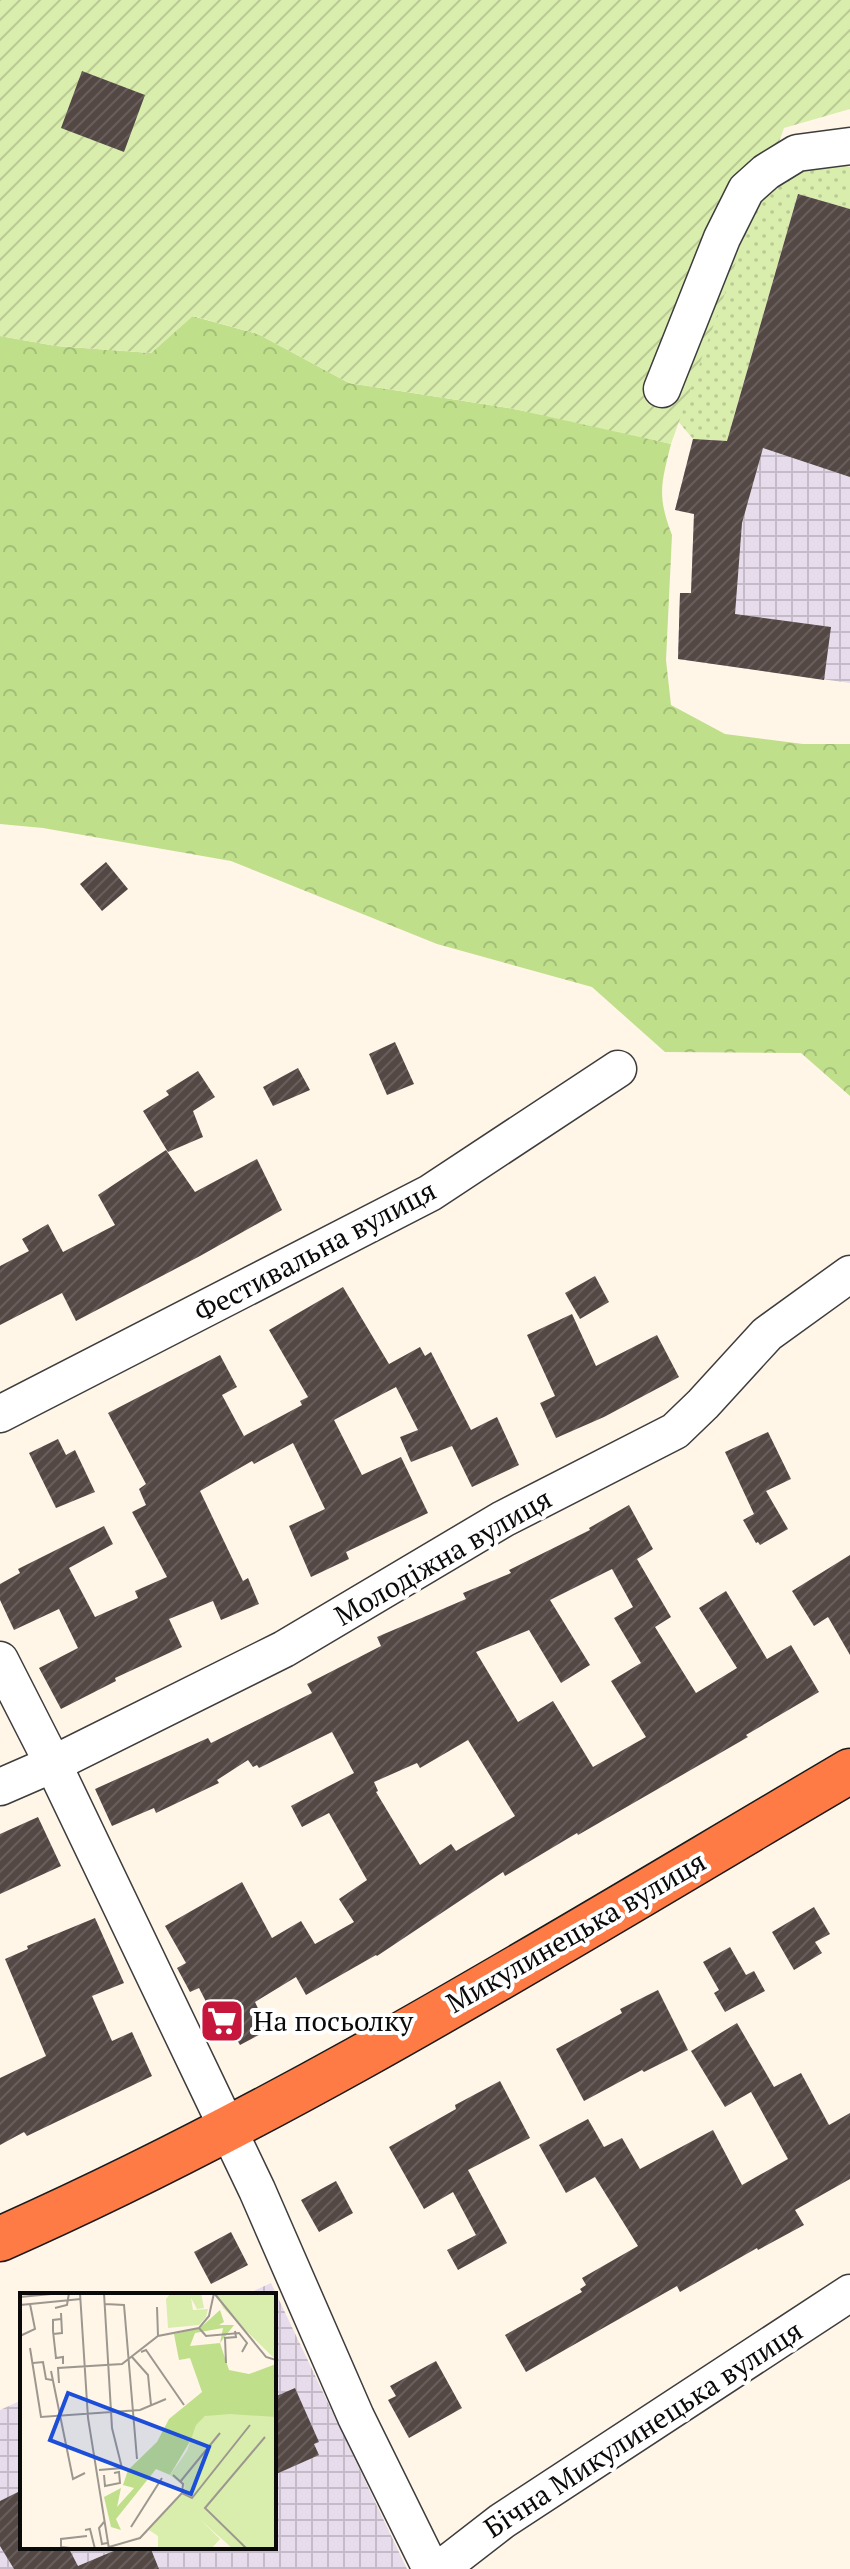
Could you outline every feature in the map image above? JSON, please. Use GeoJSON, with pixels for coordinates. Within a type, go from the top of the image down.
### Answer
{"type":"FeatureCollection","features":[{"type":"Feature","properties":{"kind":"highway","name":"Микулинецька вулиця"},"geometry":{"type":"LineString","coordinates":[[0,2239],[73,2207],[266,2109],[440,2013],[850,1771]]}},
{"type":"Feature","properties":{"kind":"street"},"geometry":{"type":"LineString","coordinates":[[662,389],[722,238],[746,190],[766,172],[797,153],[850,146]]}},
{"type":"Feature","properties":{"kind":"street","name":"Фестивальна вулиця"},"geometry":{"type":"LineString","coordinates":[[0,1414],[430,1193],[618,1069]]}},
{"type":"Feature","properties":{"kind":"street","name":"Молодіжна вулиця"},"geometry":{"type":"LineString","coordinates":[[0,1787],[53,1764],[284,1649],[503,1519],[675,1431],[767,1334],[850,1274]]}},
{"type":"Feature","properties":{"kind":"street"},"geometry":{"type":"LineString","coordinates":[[0,1660],[257,2190],[356,2417],[431,2569]]}},
{"type":"Feature","properties":{"kind":"street","name":"Бічна Микулинецька вулиця"},"geometry":{"type":"LineString","coordinates":[[440,2569],[502,2521],[850,2293]]}},
{"type":"Feature","properties":{"kind":"shaded area"},"geometry":{"type":"Polygon","coordinates":[[[798,194],[850,209],[850,683],[678,659],[680,593],[691,593],[694,514],[675,510],[693,439],[727,441],[798,194]]]}},
{"type":"Feature","properties":{"kind":"shaded area"},"geometry":{"type":"Polygon","coordinates":[[[271,2283],[276,2293],[249,2293],[271,2283]]]}},
{"type":"Feature","properties":{"kind":"shaded area"},"geometry":{"type":"Polygon","coordinates":[[[276,2294],[407,2569],[0,2569],[0,2410],[20,2401],[20,2549],[276,2549],[276,2294]]]}},
{"type":"Feature","properties":{"kind":"green space"},"geometry":{"type":"Polygon","coordinates":[[[0,0],[850,0],[850,109],[784,128],[671,444],[514,409],[349,383],[258,334],[193,316],[151,353],[56,346],[0,336],[0,0]]]}},
{"type":"Feature","properties":{"kind":"green space"},"geometry":{"type":"Polygon","coordinates":[[[815,158],[850,167],[850,209],[798,194],[727,441],[693,439],[677,420],[742,233],[767,184],[815,158]]]}},
{"type":"Feature","properties":{"kind":"green space"},"geometry":{"type":"Polygon","coordinates":[[[192,316],[258,334],[349,383],[514,409],[671,444],[662,500],[672,535],[666,660],[671,705],[725,734],[803,744],[850,744],[850,1096],[801,1053],[665,1052],[592,987],[437,944],[231,861],[43,828],[0,824],[0,336],[56,346],[151,353],[192,316]]]}},
{"type":"Feature","properties":{"kind":"building"},"geometry":{"type":"Polygon","coordinates":[[[82,71],[145,95],[124,152],[61,128],[82,71]]]}},
{"type":"Feature","properties":{"kind":"building"},"geometry":{"type":"Polygon","coordinates":[[[798,194],[850,209],[850,477],[763,448],[742,523],[735,614],[831,627],[824,680],[678,659],[680,593],[691,593],[694,514],[675,510],[693,439],[727,441],[798,194]]]}},
{"type":"Feature","properties":{"kind":"building"},"geometry":{"type":"Polygon","coordinates":[[[106,862],[128,889],[102,911],[80,884],[106,862]]]}},
{"type":"Feature","properties":{"kind":"building"},"geometry":{"type":"Polygon","coordinates":[[[395,1042],[414,1084],[387,1095],[369,1054],[395,1042]]]}},
{"type":"Feature","properties":{"kind":"building"},"geometry":{"type":"Polygon","coordinates":[[[298,1068],[310,1090],[273,1106],[263,1087],[298,1068]]]}},
{"type":"Feature","properties":{"kind":"building"},"geometry":{"type":"Polygon","coordinates":[[[198,1071],[215,1097],[193,1111],[203,1137],[168,1152],[143,1111],[169,1095],[166,1091],[198,1071]]]}},
{"type":"Feature","properties":{"kind":"building"},"geometry":{"type":"Polygon","coordinates":[[[166,1150],[195,1192],[257,1159],[282,1210],[76,1321],[62,1293],[0,1325],[0,1266],[29,1251],[22,1239],[48,1224],[63,1252],[115,1225],[98,1195],[166,1150]]]}},
{"type":"Feature","properties":{"kind":"building"},"geometry":{"type":"Polygon","coordinates":[[[595,1276],[609,1302],[580,1319],[565,1293],[595,1276]]]}},
{"type":"Feature","properties":{"kind":"building"},"geometry":{"type":"Polygon","coordinates":[[[343,1287],[389,1364],[420,1347],[425,1356],[431,1352],[471,1430],[497,1417],[519,1465],[472,1487],[452,1446],[411,1462],[400,1437],[418,1430],[396,1387],[334,1420],[362,1475],[401,1457],[428,1513],[346,1552],[349,1559],[311,1577],[289,1526],[325,1509],[293,1443],[254,1464],[252,1461],[200,1491],[243,1581],[248,1578],[259,1604],[221,1620],[213,1601],[169,1619],[182,1647],[115,1678],[116,1681],[61,1709],[39,1668],[78,1648],[59,1609],[14,1630],[0,1600],[0,1584],[20,1573],[18,1569],[104,1526],[113,1544],[69,1568],[95,1617],[138,1598],[135,1591],[167,1577],[132,1512],[146,1505],[139,1489],[146,1484],[108,1413],[220,1355],[237,1387],[222,1395],[244,1436],[302,1405],[300,1401],[308,1397],[269,1330],[343,1287]]]}},
{"type":"Feature","properties":{"kind":"building"},"geometry":{"type":"Polygon","coordinates":[[[572,1314],[596,1366],[657,1335],[679,1377],[604,1417],[556,1438],[540,1403],[555,1396],[527,1335],[572,1314]]]}},
{"type":"Feature","properties":{"kind":"building"},"geometry":{"type":"Polygon","coordinates":[[[768,1432],[791,1479],[766,1491],[788,1529],[760,1545],[743,1520],[754,1514],[725,1452],[768,1432]]]}},
{"type":"Feature","properties":{"kind":"building"},"geometry":{"type":"Polygon","coordinates":[[[58,1439],[66,1455],[75,1450],[95,1492],[56,1508],[29,1453],[58,1439]]]}},
{"type":"Feature","properties":{"kind":"building"},"geometry":{"type":"Polygon","coordinates":[[[629,1505],[653,1549],[637,1559],[671,1617],[655,1627],[696,1693],[737,1668],[699,1608],[726,1591],[767,1659],[791,1645],[819,1692],[746,1735],[748,1737],[578,1835],[505,1876],[503,1872],[377,1956],[306,1995],[296,1977],[255,2002],[268,2030],[240,2045],[233,2033],[224,2037],[199,1988],[190,1992],[177,1968],[186,1963],[165,1926],[242,1882],[272,1938],[301,1921],[315,1944],[354,1922],[339,1899],[367,1880],[329,1813],[302,1827],[291,1806],[354,1773],[332,1732],[259,1768],[257,1765],[253,1767],[248,1760],[217,1780],[219,1783],[156,1813],[154,1808],[112,1826],[95,1789],[208,1738],[211,1743],[312,1693],[307,1684],[381,1646],[377,1637],[466,1599],[463,1593],[511,1573],[509,1570],[629,1505]],[[612,1569],[550,1600],[590,1665],[561,1683],[529,1630],[476,1652],[518,1722],[553,1701],[593,1767],[646,1737],[611,1681],[641,1663],[614,1618],[633,1607],[612,1569]],[[468,1740],[420,1768],[417,1763],[374,1782],[376,1792],[420,1865],[451,1844],[456,1851],[515,1816],[468,1740]]]}},
{"type":"Feature","properties":{"kind":"building"},"geometry":{"type":"Polygon","coordinates":[[[850,1555],[850,1655],[828,1617],[814,1626],[792,1591],[850,1555]]]}},
{"type":"Feature","properties":{"kind":"building"},"geometry":{"type":"Polygon","coordinates":[[[38,1817],[61,1866],[0,1894],[0,1834],[38,1817]]]}},
{"type":"Feature","properties":{"kind":"building"},"geometry":{"type":"Polygon","coordinates":[[[814,1907],[830,1934],[815,1942],[822,1953],[794,1970],[772,1932],[814,1907]]]}},
{"type":"Feature","properties":{"kind":"building"},"geometry":{"type":"Polygon","coordinates":[[[95,1918],[124,1983],[92,1996],[112,2041],[132,2032],[152,2076],[27,2136],[24,2132],[0,2145],[0,2078],[46,2056],[5,1959],[28,1949],[27,1946],[95,1918]]]}},
{"type":"Feature","properties":{"kind":"building"},"geometry":{"type":"Polygon","coordinates":[[[730,1947],[746,1975],[754,1971],[765,1991],[725,2012],[714,1993],[719,1990],[703,1962],[730,1947]]]}},
{"type":"Feature","properties":{"kind":"building"},"geometry":{"type":"Polygon","coordinates":[[[658,1990],[688,2050],[584,2101],[556,2049],[622,2013],[620,2009],[658,1990]]]}},
{"type":"Feature","properties":{"kind":"building"},"geometry":{"type":"Polygon","coordinates":[[[737,2023],[774,2087],[801,2073],[829,2125],[850,2113],[850,2179],[795,2210],[804,2225],[680,2292],[677,2286],[526,2372],[505,2335],[582,2292],[580,2289],[586,2285],[582,2278],[638,2246],[595,2177],[566,2193],[539,2145],[588,2119],[604,2147],[622,2138],[640,2169],[713,2130],[742,2185],[788,2159],[751,2092],[725,2107],[691,2051],[737,2023]]]}},
{"type":"Feature","properties":{"kind":"building"},"geometry":{"type":"Polygon","coordinates":[[[500,2081],[530,2138],[468,2170],[507,2243],[458,2270],[447,2250],[476,2235],[453,2192],[424,2209],[389,2147],[500,2081]]]}},
{"type":"Feature","properties":{"kind":"building"},"geometry":{"type":"Polygon","coordinates":[[[336,2181],[353,2213],[319,2232],[301,2200],[336,2181]]]}},
{"type":"Feature","properties":{"kind":"building"},"geometry":{"type":"Polygon","coordinates":[[[231,2232],[248,2265],[211,2284],[194,2252],[231,2232]]]}},
{"type":"Feature","properties":{"kind":"building"},"geometry":{"type":"Polygon","coordinates":[[[436,2361],[462,2408],[409,2438],[388,2400],[396,2396],[390,2386],[436,2361]]]}},
{"type":"Feature","properties":{"kind":"building"},"geometry":{"type":"Polygon","coordinates":[[[295,2388],[319,2442],[314,2444],[319,2455],[276,2474],[276,2396],[295,2388]]]}},
{"type":"Feature","properties":{"kind":"building"},"geometry":{"type":"Polygon","coordinates":[[[20,2491],[20,2549],[69,2549],[78,2566],[118,2549],[151,2549],[159,2569],[14,2569],[0,2546],[0,2501],[20,2491]]]}},
{"type":"Feature","properties":{"kind":"place","name":"На посьолку"},"geometry":{"type":"Point","coordinates":[222,2021]}}]}
